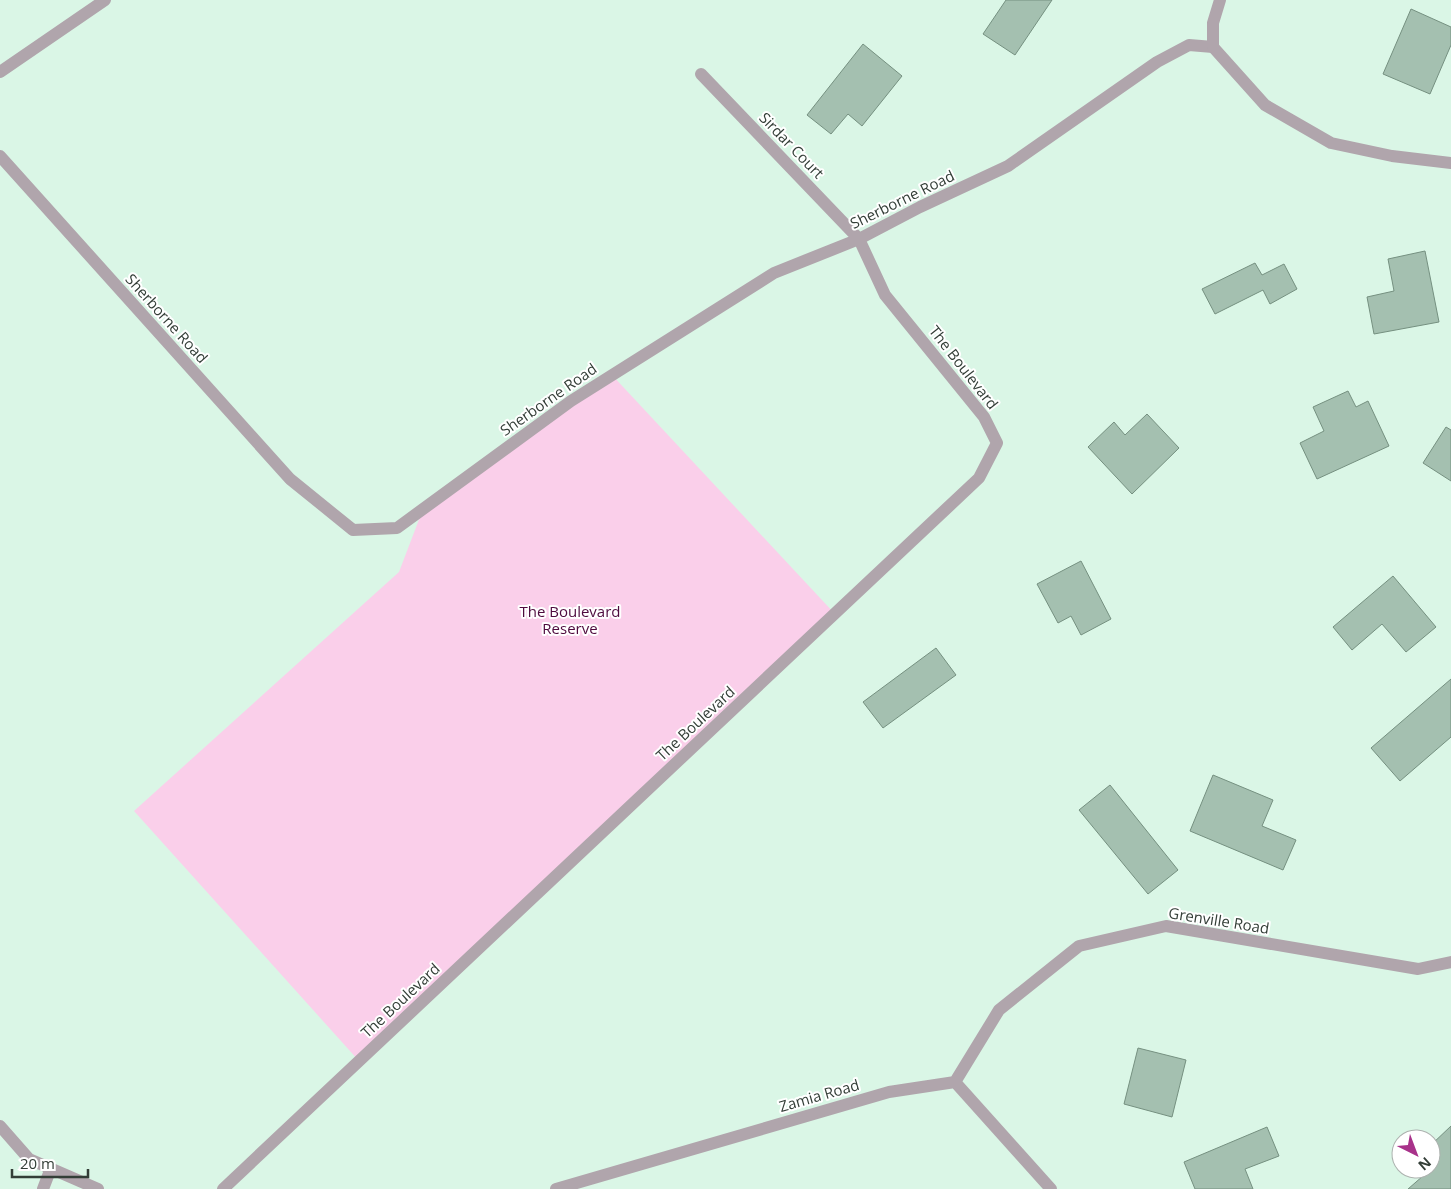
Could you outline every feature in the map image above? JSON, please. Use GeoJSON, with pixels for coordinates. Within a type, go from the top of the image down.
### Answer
{"type":"FeatureCollection","features":[{"type":"Feature","properties":{"kind":"street"},"geometry":{"type":"LineString","coordinates":[[0,72],[105,0]]}},
{"type":"Feature","properties":{"kind":"street"},"geometry":{"type":"LineString","coordinates":[[1220,0],[1213,23],[1213,47],[1265,105],[1331,143],[1392,156],[1451,163]]}},
{"type":"Feature","properties":{"kind":"street","name":"Sherborne Road"},"geometry":{"type":"LineString","coordinates":[[0,156],[290,479],[353,530],[398,528],[571,400],[774,273],[860,239],[920,207],[1008,166],[1157,62],[1189,45],[1213,47]]}},
{"type":"Feature","properties":{"kind":"street","name":"Sirdar Court"},"geometry":{"type":"LineString","coordinates":[[701,74],[860,239]]}},
{"type":"Feature","properties":{"kind":"street","name":"The Boulevard"},"geometry":{"type":"LineString","coordinates":[[223,1189],[979,478],[997,442],[984,417],[885,295],[860,239]]}},
{"type":"Feature","properties":{"kind":"street","name":"Grenville Road"},"geometry":{"type":"LineString","coordinates":[[955,1082],[998,1010],[1079,946],[1166,926],[1418,969],[1451,962]]}},
{"type":"Feature","properties":{"kind":"street"},"geometry":{"type":"LineString","coordinates":[[955,1082],[1050,1189]]}},
{"type":"Feature","properties":{"kind":"street","name":"Zamia Road"},"geometry":{"type":"LineString","coordinates":[[556,1189],[889,1092],[955,1082]]}},
{"type":"Feature","properties":{"kind":"street"},"geometry":{"type":"LineString","coordinates":[[0,1126],[29,1159],[98,1189]]}},
{"type":"Feature","properties":{"kind":"street"},"geometry":{"type":"LineString","coordinates":[[43,1189],[51,1168]]}},
{"type":"Feature","properties":{"kind":"green space","name":"The Boulevard Reserve"},"geometry":{"type":"Polygon","coordinates":[[[612,375],[835,614],[359,1061],[134,811],[399,572],[423,509],[612,375]]]}},
{"type":"Feature","properties":{"kind":"building"},"geometry":{"type":"Polygon","coordinates":[[[1006,0],[1052,0],[1015,55],[983,34],[1006,0]]]}},
{"type":"Feature","properties":{"kind":"building"},"geometry":{"type":"Polygon","coordinates":[[[1411,9],[1451,27],[1451,45],[1430,94],[1383,74],[1411,9]]]}},
{"type":"Feature","properties":{"kind":"building"},"geometry":{"type":"Polygon","coordinates":[[[863,44],[902,76],[862,126],[848,114],[831,134],[807,115],[863,44]]]}},
{"type":"Feature","properties":{"kind":"building"},"geometry":{"type":"Polygon","coordinates":[[[1425,251],[1439,322],[1374,334],[1367,297],[1394,291],[1388,259],[1425,251]]]}},
{"type":"Feature","properties":{"kind":"building"},"geometry":{"type":"Polygon","coordinates":[[[1255,263],[1262,275],[1284,264],[1297,289],[1270,304],[1263,290],[1215,314],[1202,289],[1255,263]]]}},
{"type":"Feature","properties":{"kind":"building"},"geometry":{"type":"Polygon","coordinates":[[[1348,391],[1356,407],[1368,401],[1389,446],[1317,479],[1300,443],[1324,431],[1313,407],[1348,391]]]}},
{"type":"Feature","properties":{"kind":"building"},"geometry":{"type":"Polygon","coordinates":[[[1147,414],[1179,448],[1132,494],[1088,447],[1114,422],[1125,435],[1147,414]]]}},
{"type":"Feature","properties":{"kind":"building"},"geometry":{"type":"Polygon","coordinates":[[[1446,427],[1451,430],[1451,481],[1423,463],[1446,427]]]}},
{"type":"Feature","properties":{"kind":"building"},"geometry":{"type":"Polygon","coordinates":[[[1081,561],[1111,619],[1081,635],[1071,616],[1058,623],[1037,584],[1081,561]]]}},
{"type":"Feature","properties":{"kind":"building"},"geometry":{"type":"Polygon","coordinates":[[[1393,576],[1436,627],[1406,652],[1382,624],[1352,650],[1333,627],[1393,576]]]}},
{"type":"Feature","properties":{"kind":"building"},"geometry":{"type":"Polygon","coordinates":[[[936,648],[956,675],[883,728],[863,702],[936,648]]]}},
{"type":"Feature","properties":{"kind":"building"},"geometry":{"type":"Polygon","coordinates":[[[1451,679],[1451,737],[1400,781],[1371,748],[1451,679]]]}},
{"type":"Feature","properties":{"kind":"building"},"geometry":{"type":"Polygon","coordinates":[[[1213,775],[1273,800],[1262,826],[1296,840],[1283,870],[1190,831],[1213,775]]]}},
{"type":"Feature","properties":{"kind":"building"},"geometry":{"type":"Polygon","coordinates":[[[1110,785],[1178,870],[1148,894],[1079,810],[1110,785]]]}},
{"type":"Feature","properties":{"kind":"building"},"geometry":{"type":"Polygon","coordinates":[[[1138,1048],[1186,1060],[1172,1117],[1124,1104],[1138,1048]]]}},
{"type":"Feature","properties":{"kind":"building"},"geometry":{"type":"Polygon","coordinates":[[[1451,1126],[1451,1189],[1408,1189],[1420,1179],[1441,1179],[1441,1136],[1451,1126]]]}},
{"type":"Feature","properties":{"kind":"building"},"geometry":{"type":"Polygon","coordinates":[[[1267,1127],[1279,1156],[1245,1169],[1253,1189],[1195,1189],[1184,1162],[1267,1127]]]}}]}
